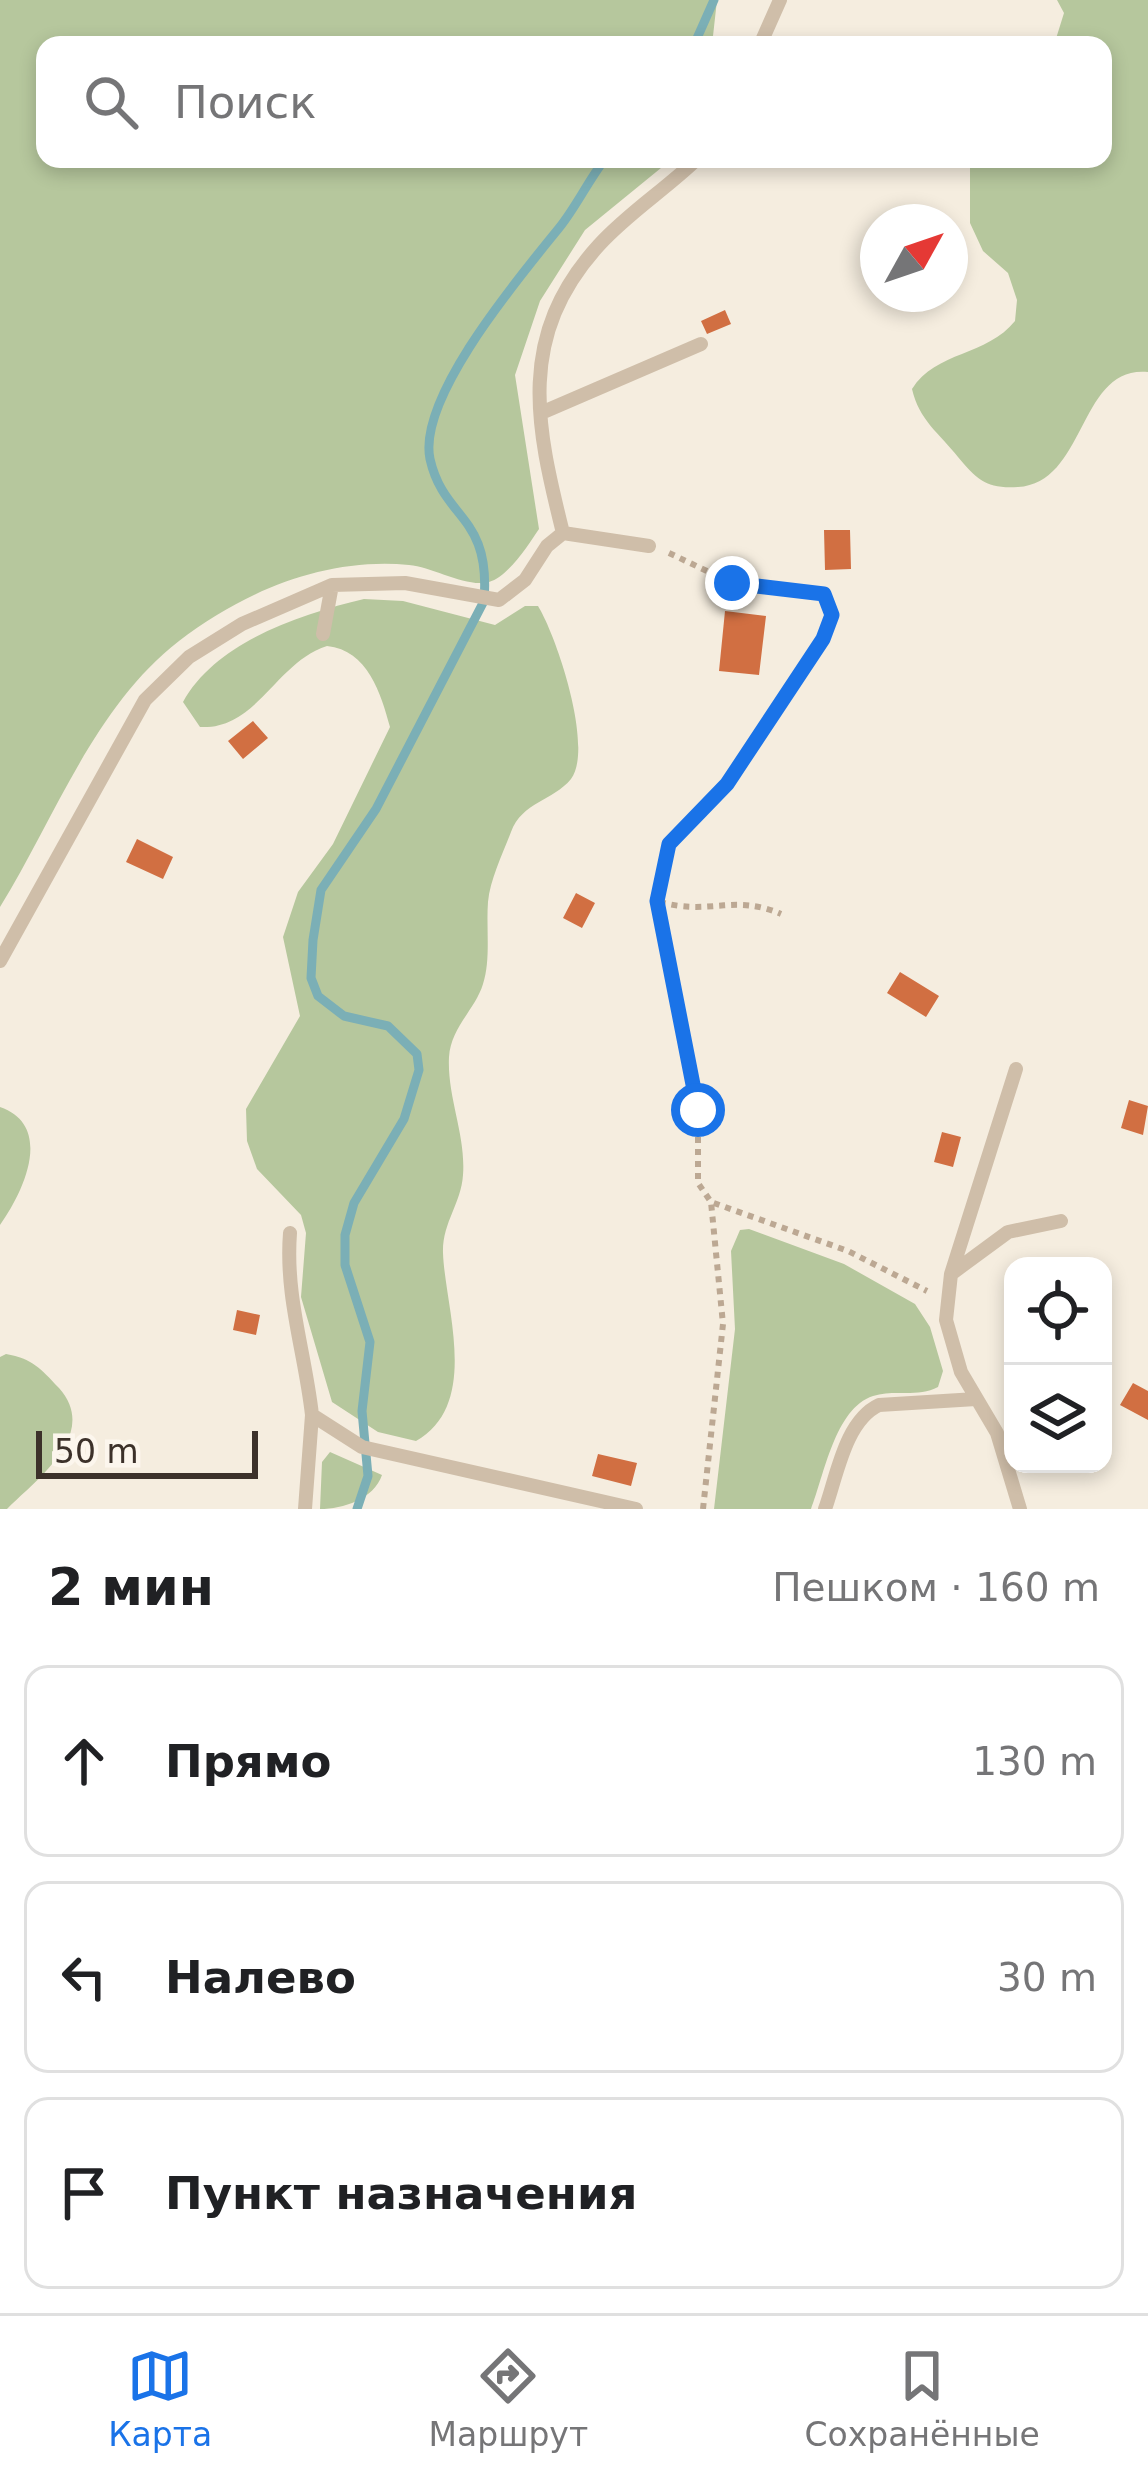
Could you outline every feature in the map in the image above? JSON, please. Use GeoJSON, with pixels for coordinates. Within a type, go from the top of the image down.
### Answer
{"type":"FeatureCollection","features":[{"type":"Feature","properties":{"kind":"lane"},"geometry":{"type":"LineString","coordinates":[[764,36],[780,0]]}},
{"type":"Feature","properties":{"kind":"lane"},"geometry":{"type":"LineString","coordinates":[[563,533],[541,412],[539,350],[598,246],[687,168]]}},
{"type":"Feature","properties":{"kind":"lane"},"geometry":{"type":"LineString","coordinates":[[541,412],[701,344]]}},
{"type":"Feature","properties":{"kind":"lane"},"geometry":{"type":"LineString","coordinates":[[0,961],[146,700],[189,657],[242,624],[332,585],[405,583],[499,600],[526,580],[547,546],[563,533],[649,547]]}},
{"type":"Feature","properties":{"kind":"lane"},"geometry":{"type":"LineString","coordinates":[[323,634],[332,585]]}},
{"type":"Feature","properties":{"kind":"lane"},"geometry":{"type":"LineString","coordinates":[[1016,1069],[947,1299],[950,1343],[997,1433],[1021,1509]]}},
{"type":"Feature","properties":{"kind":"lane"},"geometry":{"type":"LineString","coordinates":[[951,1274],[1008,1232],[1061,1221]]}},
{"type":"Feature","properties":{"kind":"lane"},"geometry":{"type":"LineString","coordinates":[[290,1233],[288,1299],[305,1354],[312,1415],[305,1509]]}},
{"type":"Feature","properties":{"kind":"lane"},"geometry":{"type":"LineString","coordinates":[[825,1509],[856,1424],[867,1411],[880,1405],[976,1399]]}},
{"type":"Feature","properties":{"kind":"lane"},"geometry":{"type":"LineString","coordinates":[[312,1415],[362,1447],[636,1509]]}},
{"type":"Feature","properties":{"kind":"path"},"geometry":{"type":"LineString","coordinates":[[649,547],[693,560],[732,583],[824,594],[832,615],[823,639],[727,784],[669,844],[657,901],[698,1110],[698,1183],[711,1202],[723,1324],[704,1509]]}},
{"type":"Feature","properties":{"kind":"path"},"geometry":{"type":"LineString","coordinates":[[657,901],[698,911],[745,903],[781,914]]}},
{"type":"Feature","properties":{"kind":"path"},"geometry":{"type":"LineString","coordinates":[[711,1202],[848,1251],[947,1299]]}},
{"type":"Feature","properties":{"kind":"green space"},"geometry":{"type":"Polygon","coordinates":[[[0,0],[717,0],[713,36],[36,36],[36,168],[661,168],[585,230],[540,301],[515,375],[539,529],[511,567],[496,579],[480,583],[409,565],[347,566],[287,581],[204,623],[149,668],[123,698],[78,765],[0,907],[0,0]]]}},
{"type":"Feature","properties":{"kind":"green space"},"geometry":{"type":"Polygon","coordinates":[[[1057,0],[1148,0],[1148,372],[1125,375],[1108,386],[1058,466],[1041,481],[998,486],[977,477],[965,465],[925,418],[912,389],[934,367],[990,341],[1015,321],[1017,300],[1008,273],[983,251],[970,223],[970,168],[1112,168],[1112,36],[1057,36],[1064,13],[1057,0]]]}},
{"type":"Feature","properties":{"kind":"green space"},"geometry":{"type":"Polygon","coordinates":[[[364,599],[403,601],[495,625],[525,606],[538,606],[563,666],[578,743],[571,779],[522,814],[511,832],[489,894],[483,984],[451,1046],[451,1087],[463,1160],[462,1185],[445,1232],[443,1253],[454,1380],[436,1425],[416,1441],[378,1432],[332,1402],[301,1297],[306,1233],[301,1215],[257,1169],[247,1141],[246,1109],[300,1016],[283,937],[298,892],[333,844],[390,727],[386,714],[363,665],[341,649],[327,646],[294,666],[252,707],[220,725],[200,727],[183,702],[216,663],[238,647],[288,622],[364,599]]]}},
{"type":"Feature","properties":{"kind":"green space"},"geometry":{"type":"Polygon","coordinates":[[[0,1107],[17,1116],[30,1144],[25,1179],[0,1225],[0,1107]]]}},
{"type":"Feature","properties":{"kind":"green space"},"geometry":{"type":"Polygon","coordinates":[[[749,1229],[844,1264],[915,1304],[930,1327],[943,1371],[938,1387],[873,1396],[849,1414],[811,1509],[714,1509],[735,1329],[731,1251],[740,1230],[749,1229]]]}},
{"type":"Feature","properties":{"kind":"green space"},"geometry":{"type":"Polygon","coordinates":[[[6,1354],[30,1362],[59,1388],[70,1405],[72,1422],[68,1439],[47,1470],[7,1509],[0,1509],[0,1357],[6,1354]]]}},
{"type":"Feature","properties":{"kind":"green space"},"geometry":{"type":"Polygon","coordinates":[[[330,1452],[382,1475],[357,1501],[320,1509],[322,1462],[330,1452]]]}},
{"type":"Feature","properties":{"kind":"building"},"geometry":{"type":"Polygon","coordinates":[[[725,310],[731,324],[707,334],[701,321],[725,310]]]}},
{"type":"Feature","properties":{"kind":"building"},"geometry":{"type":"Polygon","coordinates":[[[824,530],[850,530],[851,569],[825,570],[824,530]]]}},
{"type":"Feature","properties":{"kind":"building"},"geometry":{"type":"Polygon","coordinates":[[[725,611],[766,616],[759,675],[719,671],[725,611]]]}},
{"type":"Feature","properties":{"kind":"building"},"geometry":{"type":"Polygon","coordinates":[[[253,721],[268,738],[243,759],[228,741],[253,721]]]}},
{"type":"Feature","properties":{"kind":"building"},"geometry":{"type":"Polygon","coordinates":[[[137,839],[173,857],[163,879],[126,862],[137,839]]]}},
{"type":"Feature","properties":{"kind":"building"},"geometry":{"type":"Polygon","coordinates":[[[576,893],[595,903],[582,928],[563,918],[576,893]]]}},
{"type":"Feature","properties":{"kind":"building"},"geometry":{"type":"Polygon","coordinates":[[[900,972],[939,996],[926,1017],[887,993],[900,972]]]}},
{"type":"Feature","properties":{"kind":"building"},"geometry":{"type":"Polygon","coordinates":[[[1129,1100],[1148,1106],[1143,1135],[1121,1128],[1129,1100]]]}},
{"type":"Feature","properties":{"kind":"building"},"geometry":{"type":"Polygon","coordinates":[[[942,1132],[961,1137],[953,1167],[934,1162],[942,1132]]]}},
{"type":"Feature","properties":{"kind":"building"},"geometry":{"type":"Polygon","coordinates":[[[237,1310],[260,1315],[256,1335],[233,1330],[237,1310]]]}},
{"type":"Feature","properties":{"kind":"building"},"geometry":{"type":"Polygon","coordinates":[[[1133,1383],[1148,1391],[1148,1420],[1120,1405],[1133,1383]]]}},
{"type":"Feature","properties":{"kind":"building"},"geometry":{"type":"Polygon","coordinates":[[[598,1454],[637,1463],[631,1486],[592,1476],[598,1454]]]}},
{"type":"Feature","properties":{"kind":"waterway"},"geometry":{"type":"LineString","coordinates":[[698,36],[714,0]]}},
{"type":"Feature","properties":{"kind":"waterway"},"geometry":{"type":"LineString","coordinates":[[357,1509],[368,1476],[362,1411],[370,1342],[345,1265],[345,1235],[354,1203],[404,1119],[419,1070],[417,1054],[388,1026],[344,1016],[318,996],[311,978],[321,890],[376,809],[484,601],[484,572],[474,534],[445,495],[430,459],[430,433],[439,403],[476,338],[599,168]]}},
{"type":"Feature","properties":{"kind":"route"},"geometry":{"type":"LineString","coordinates":[[698,1110],[657,901],[660,873],[669,844],[727,784],[823,639],[832,615],[824,594],[732,583]]}}]}
